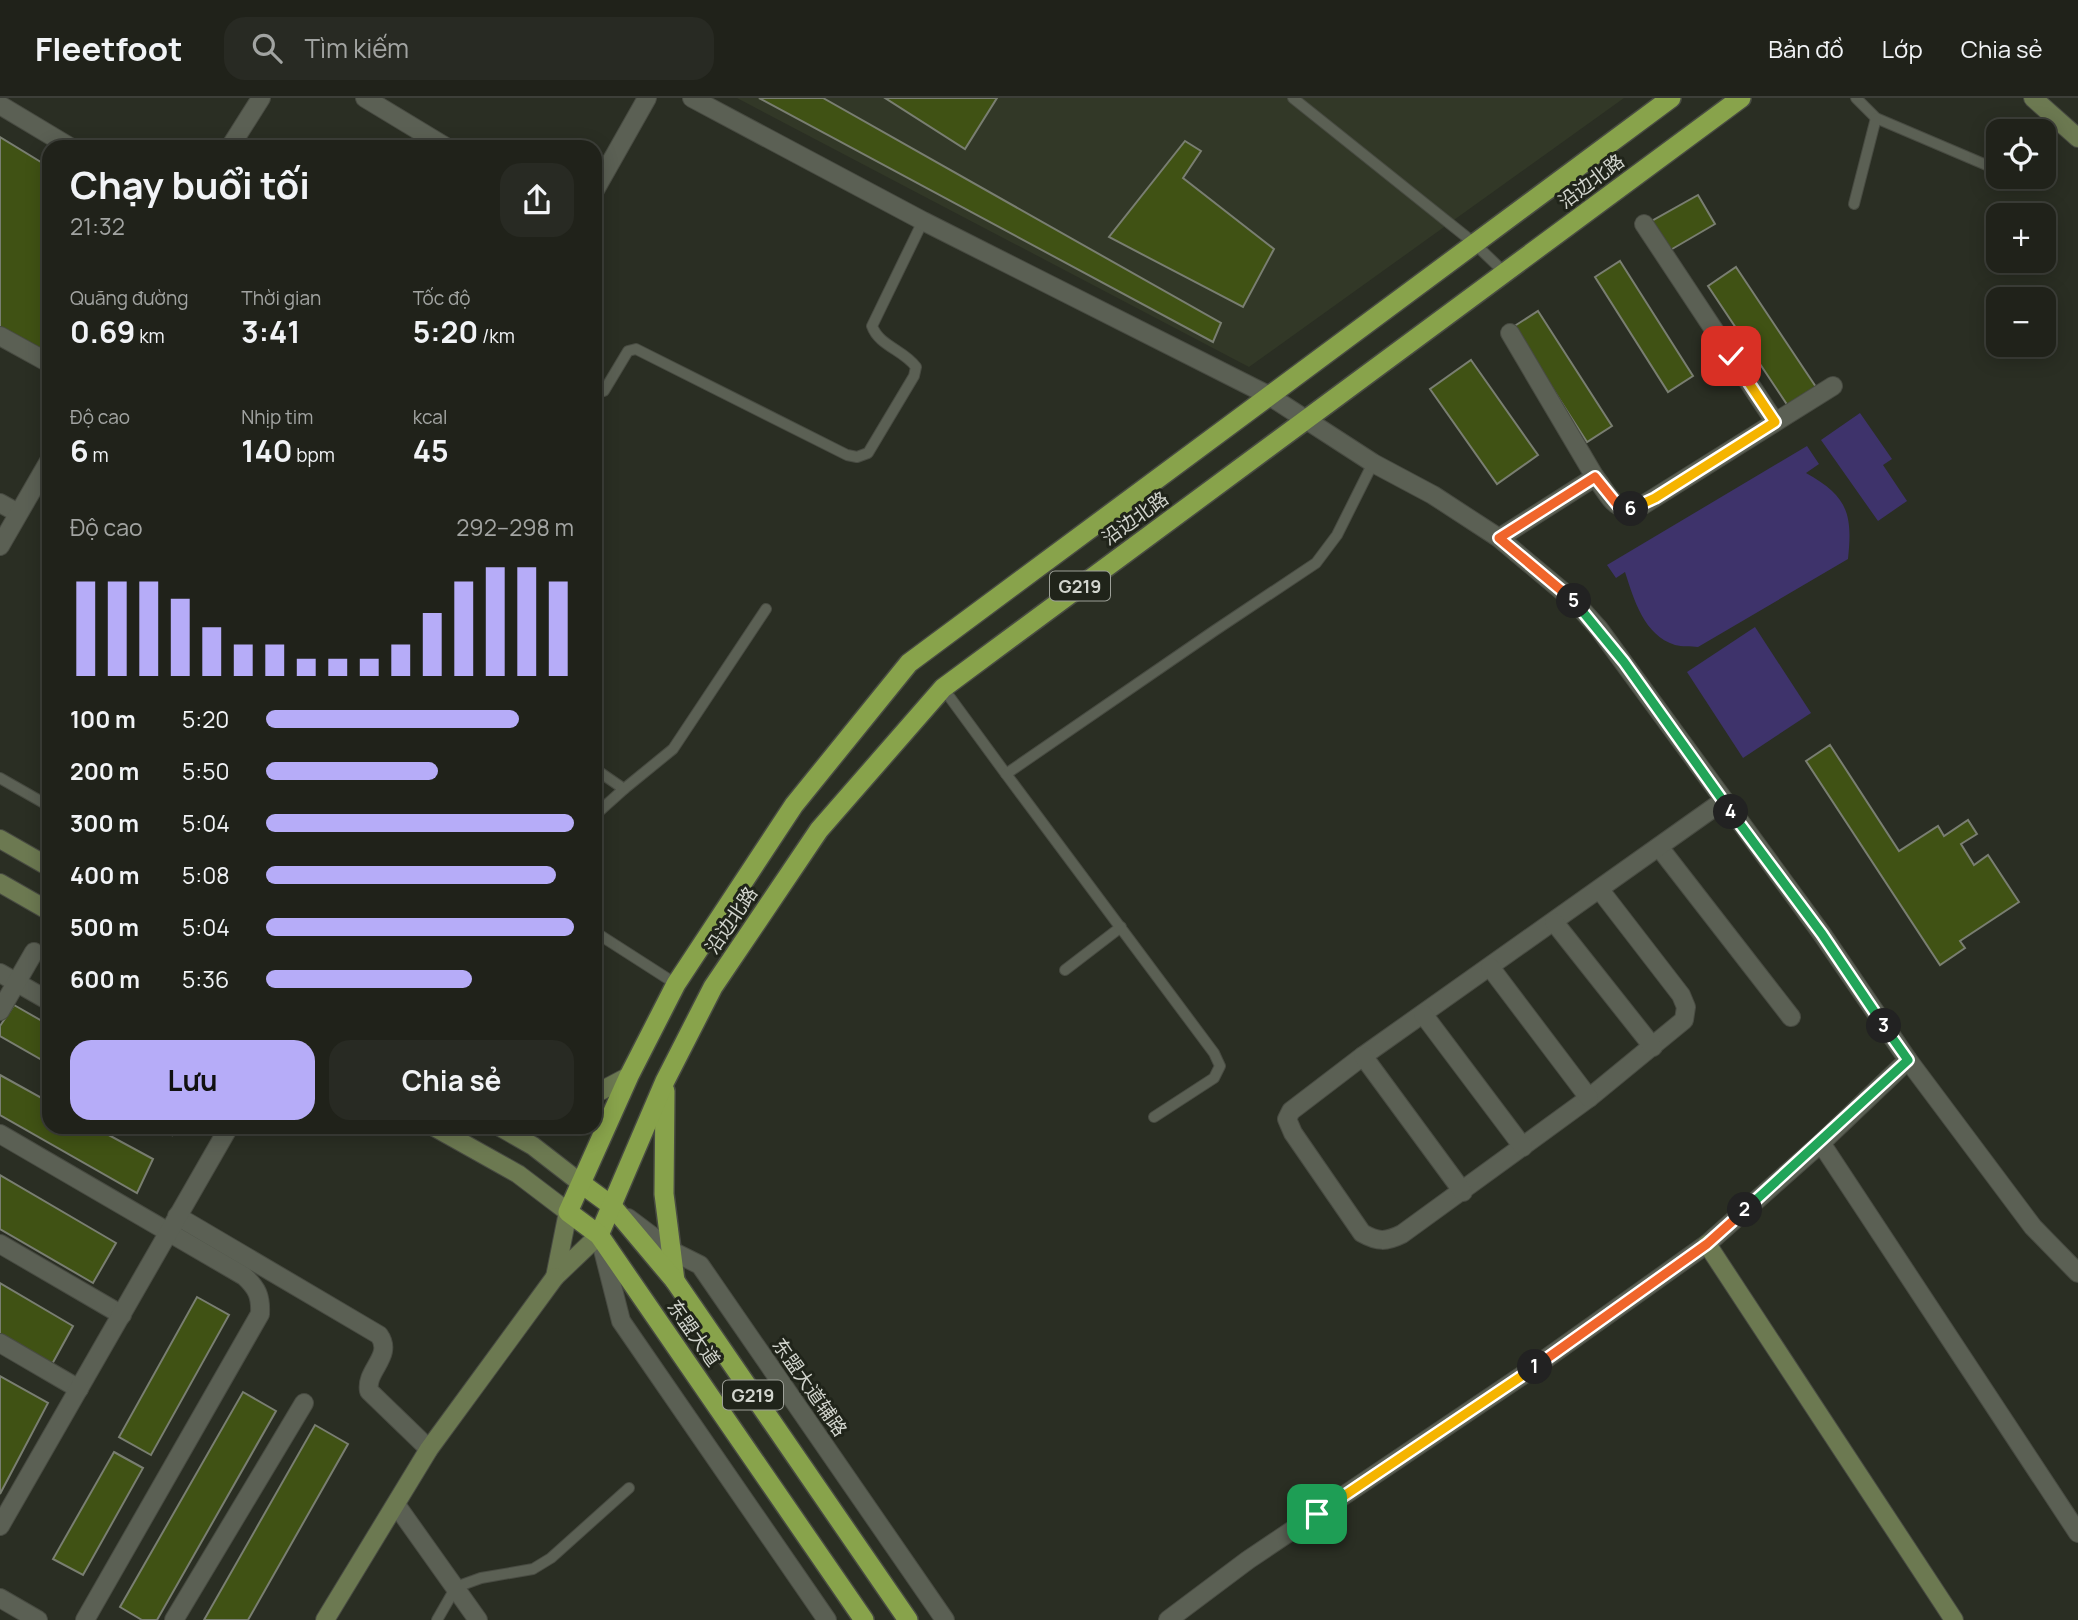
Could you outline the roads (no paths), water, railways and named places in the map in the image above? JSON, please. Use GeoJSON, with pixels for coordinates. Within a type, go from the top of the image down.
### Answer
{"type":"FeatureCollection","features":[{"type":"Feature","properties":{"kind":"highway","name":"沿边北路"},"geometry":{"type":"LineString","coordinates":[[568,1212],[629,1076],[676,984],[794,805],[909,663],[1671,98]]}},
{"type":"Feature","properties":{"kind":"highway","name":"沿边北路"},"geometry":{"type":"LineString","coordinates":[[599,1235],[665,1081],[713,987],[820,830],[943,688],[1741,98]]}},
{"type":"Feature","properties":{"kind":"highway"},"geometry":{"type":"LineString","coordinates":[[665,1081],[664,1194],[675,1281]]}},
{"type":"Feature","properties":{"kind":"highway","name":"东盟大道"},"geometry":{"type":"LineString","coordinates":[[582,1184],[612,1206],[675,1281],[908,1620]]}},
{"type":"Feature","properties":{"kind":"highway","name":"东盟大道"},"geometry":{"type":"LineString","coordinates":[[568,1212],[599,1235],[864,1620]]}},
{"type":"Feature","properties":{"kind":"main road"},"geometry":{"type":"LineString","coordinates":[[2033,98],[2078,138]]}},
{"type":"Feature","properties":{"kind":"main road"},"geometry":{"type":"LineString","coordinates":[[0,839],[42,863]]}},
{"type":"Feature","properties":{"kind":"main road"},"geometry":{"type":"LineString","coordinates":[[0,883],[42,907]]}},
{"type":"Feature","properties":{"kind":"main road"},"geometry":{"type":"LineString","coordinates":[[602,1090],[629,1076]]}},
{"type":"Feature","properties":{"kind":"main road","name":"东盟大道"},"geometry":{"type":"LineString","coordinates":[[447,1134],[518,1174],[568,1212]]}},
{"type":"Feature","properties":{"kind":"main road","name":"东盟大道"},"geometry":{"type":"LineString","coordinates":[[512,1134],[533,1146],[582,1184]]}},
{"type":"Feature","properties":{"kind":"main road"},"geometry":{"type":"LineString","coordinates":[[555,1278],[568,1212]]}},
{"type":"Feature","properties":{"kind":"main road"},"geometry":{"type":"LineString","coordinates":[[325,1620],[429,1450],[555,1278],[599,1235]]}},
{"type":"Feature","properties":{"kind":"main road"},"geometry":{"type":"LineString","coordinates":[[1707,1244],[1954,1620]]}},
{"type":"Feature","properties":{"kind":"street"},"geometry":{"type":"LineString","coordinates":[[234,140],[261,98]]}},
{"type":"Feature","properties":{"kind":"street"},"geometry":{"type":"LineString","coordinates":[[365,98],[434,140]]}},
{"type":"Feature","properties":{"kind":"street"},"geometry":{"type":"LineString","coordinates":[[602,178],[647,98]]}},
{"type":"Feature","properties":{"kind":"street"},"geometry":{"type":"LineString","coordinates":[[692,98],[923,221],[1268,396],[1499,538],[1573,600],[1599,629],[1822,934],[1908,1060],[2033,1227],[2078,1273]]}},
{"type":"Feature","properties":{"kind":"street"},"geometry":{"type":"LineString","coordinates":[[0,105],[58,140]]}},
{"type":"Feature","properties":{"kind":"street"},"geometry":{"type":"LineString","coordinates":[[1644,224],[1775,422]]}},
{"type":"Feature","properties":{"kind":"street"},"geometry":{"type":"LineString","coordinates":[[1510,333],[1595,477],[1620,508],[1628,510],[1655,498],[1833,386]]}},
{"type":"Feature","properties":{"kind":"street"},"geometry":{"type":"LineString","coordinates":[[0,336],[42,359]]}},
{"type":"Feature","properties":{"kind":"street"},"geometry":{"type":"LineString","coordinates":[[0,546],[42,473]]}},
{"type":"Feature","properties":{"kind":"street"},"geometry":{"type":"LineString","coordinates":[[1499,538],[1595,477]]}},
{"type":"Feature","properties":{"kind":"street"},"geometry":{"type":"LineString","coordinates":[[0,503],[18,513]]}},
{"type":"Feature","properties":{"kind":"street"},"geometry":{"type":"LineString","coordinates":[[1600,890],[1681,995],[1686,1007],[1684,1020],[1589,1098],[1402,1234],[1388,1241],[1376,1241],[1362,1233],[1293,1133],[1287,1119],[1291,1111],[1363,1056],[1723,801]]}},
{"type":"Feature","properties":{"kind":"street"},"geometry":{"type":"LineString","coordinates":[[1659,847],[1791,1017]]}},
{"type":"Feature","properties":{"kind":"street"},"geometry":{"type":"LineString","coordinates":[[1554,922],[1653,1047]]}},
{"type":"Feature","properties":{"kind":"street"},"geometry":{"type":"LineString","coordinates":[[0,1011],[34,952]]}},
{"type":"Feature","properties":{"kind":"street"},"geometry":{"type":"LineString","coordinates":[[1490,967],[1589,1098]]}},
{"type":"Feature","properties":{"kind":"street"},"geometry":{"type":"LineString","coordinates":[[0,973],[42,997]]}},
{"type":"Feature","properties":{"kind":"street"},"geometry":{"type":"LineString","coordinates":[[1423,1014],[1523,1147]]}},
{"type":"Feature","properties":{"kind":"street"},"geometry":{"type":"LineString","coordinates":[[1363,1056],[1463,1192]]}},
{"type":"Feature","properties":{"kind":"street"},"geometry":{"type":"LineString","coordinates":[[1168,1620],[1248,1560],[1523,1375],[1707,1244],[1821,1143],[1908,1060]]}},
{"type":"Feature","properties":{"kind":"street"},"geometry":{"type":"LineString","coordinates":[[0,1133],[379,1335],[384,1351],[367,1384],[369,1391],[429,1450]]}},
{"type":"Feature","properties":{"kind":"street"},"geometry":{"type":"LineString","coordinates":[[0,1526],[225,1134]]}},
{"type":"Feature","properties":{"kind":"street"},"geometry":{"type":"LineString","coordinates":[[1821,1143],[2078,1533]]}},
{"type":"Feature","properties":{"kind":"street","name":"东盟大道辅路"},"geometry":{"type":"LineString","coordinates":[[612,1206],[672,1251],[700,1265],[945,1620]]}},
{"type":"Feature","properties":{"kind":"street"},"geometry":{"type":"LineString","coordinates":[[85,1620],[260,1314],[261,1299],[256,1286],[173,1224]]}},
{"type":"Feature","properties":{"kind":"street"},"geometry":{"type":"LineString","coordinates":[[599,1235],[621,1321],[827,1620]]}},
{"type":"Feature","properties":{"kind":"street"},"geometry":{"type":"LineString","coordinates":[[0,1244],[122,1315]]}},
{"type":"Feature","properties":{"kind":"street"},"geometry":{"type":"LineString","coordinates":[[0,1343],[79,1389]]}},
{"type":"Feature","properties":{"kind":"street"},"geometry":{"type":"LineString","coordinates":[[174,1620],[304,1403]]}},
{"type":"Feature","properties":{"kind":"street"},"geometry":{"type":"LineString","coordinates":[[397,1506],[478,1620]]}},
{"type":"Feature","properties":{"kind":"street"},"geometry":{"type":"LineString","coordinates":[[0,1598],[38,1620]]}},
{"type":"Feature","properties":{"kind":"lane"},"geometry":{"type":"LineString","coordinates":[[1293,98],[1474,243],[1505,273]]}},
{"type":"Feature","properties":{"kind":"lane"},"geometry":{"type":"LineString","coordinates":[[1856,98],[1876,118],[1986,165]]}},
{"type":"Feature","properties":{"kind":"lane"},"geometry":{"type":"LineString","coordinates":[[1854,204],[1876,118]]}},
{"type":"Feature","properties":{"kind":"lane"},"geometry":{"type":"LineString","coordinates":[[604,391],[628,351],[636,349],[847,455],[857,457],[868,453],[914,376],[916,367],[909,357],[883,342],[872,326],[923,221]]}},
{"type":"Feature","properties":{"kind":"lane"},"geometry":{"type":"LineString","coordinates":[[1006,774],[1316,564],[1337,535],[1373,463]]}},
{"type":"Feature","properties":{"kind":"lane"},"geometry":{"type":"LineString","coordinates":[[602,809],[673,749],[766,610]]}},
{"type":"Feature","properties":{"kind":"lane"},"geometry":{"type":"LineString","coordinates":[[943,688],[1214,1053],[1220,1066],[1214,1078],[1154,1118]]}},
{"type":"Feature","properties":{"kind":"lane"},"geometry":{"type":"LineString","coordinates":[[602,774],[624,789]]}},
{"type":"Feature","properties":{"kind":"lane"},"geometry":{"type":"LineString","coordinates":[[0,778],[42,802]]}},
{"type":"Feature","properties":{"kind":"lane"},"geometry":{"type":"LineString","coordinates":[[1065,970],[1121,927]]}},
{"type":"Feature","properties":{"kind":"lane"},"geometry":{"type":"LineString","coordinates":[[602,936],[676,984]]}},
{"type":"Feature","properties":{"kind":"lane"},"geometry":{"type":"LineString","coordinates":[[437,1620],[456,1587],[481,1578],[533,1569],[551,1558],[629,1488]]}}]}
